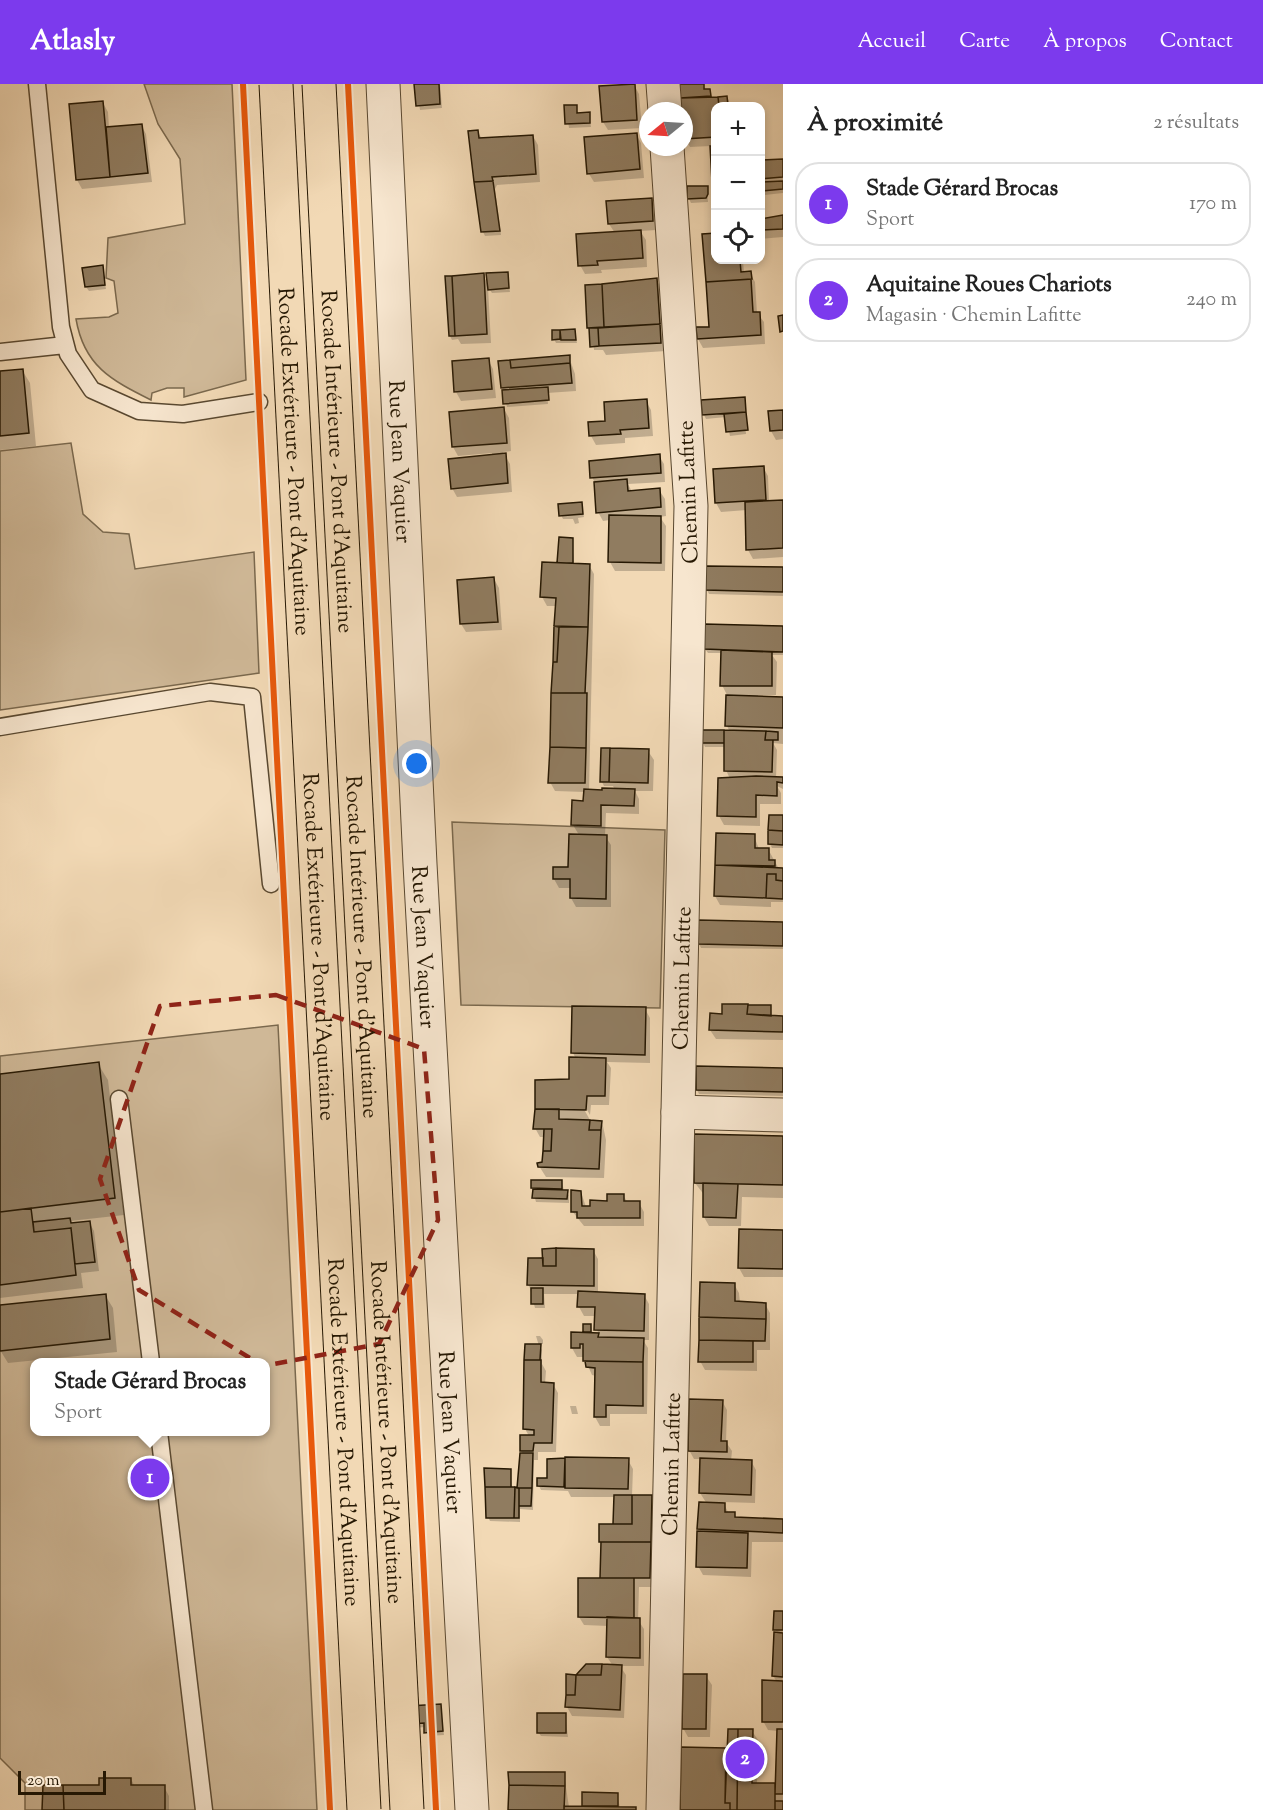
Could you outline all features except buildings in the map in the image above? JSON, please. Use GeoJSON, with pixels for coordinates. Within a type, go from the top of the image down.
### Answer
{"type":"FeatureCollection","features":[{"type":"Feature","properties":{"kind":"highway","name":"Rocade Extérieure - Pont d'Aquitaine"},"geometry":{"type":"LineString","coordinates":[[276,84],[364,1810]]}},
{"type":"Feature","properties":{"kind":"highway","name":"Rocade Intérieure - Pont d'Aquitaine"},"geometry":{"type":"LineString","coordinates":[[319,84],[407,1810]]}},
{"type":"Feature","properties":{"kind":"street","name":"Rue Jean Vaquier"},"geometry":{"type":"LineString","coordinates":[[382,84],[420,864],[472,1810]]}},
{"type":"Feature","properties":{"kind":"street"},"geometry":{"type":"LineString","coordinates":[[663,84],[664,102]]}},
{"type":"Feature","properties":{"kind":"street","name":"Chemin Lafitte"},"geometry":{"type":"LineString","coordinates":[[663,1810],[690,506],[668,156]]}},
{"type":"Feature","properties":{"kind":"street"},"geometry":{"type":"LineString","coordinates":[[678,1112],[783,1115]]}},
{"type":"Feature","properties":{"kind":"lane"},"geometry":{"type":"LineString","coordinates":[[37,84],[61,327],[68,354],[92,390],[139,411],[183,414],[259,402]]}},
{"type":"Feature","properties":{"kind":"lane"},"geometry":{"type":"LineString","coordinates":[[0,352],[65,345]]}},
{"type":"Feature","properties":{"kind":"lane"},"geometry":{"type":"LineString","coordinates":[[0,727],[210,692],[252,697],[271,884]]}},
{"type":"Feature","properties":{"kind":"lane"},"geometry":{"type":"LineString","coordinates":[[119,1099],[151,1358]]}},
{"type":"Feature","properties":{"kind":"lane"},"geometry":{"type":"LineString","coordinates":[[160,1436],[204,1810]]}},
{"type":"Feature","properties":{"kind":"highlighted area"},"geometry":{"type":"Polygon","coordinates":[[[276,995],[424,1049],[438,1220],[379,1344],[263,1366],[139,1290],[100,1179],[160,1006],[276,995]]]}},
{"type":"Feature","properties":{"kind":"shaded area"},"geometry":{"type":"Polygon","coordinates":[[[144,84],[232,84],[246,380],[184,397],[184,388],[167,388],[152,393],[151,400],[124,386],[102,370],[85,349],[76,319],[109,317],[118,313],[114,281],[106,278],[108,238],[185,224],[180,159],[158,124],[144,84]]]}},
{"type":"Feature","properties":{"kind":"shaded area"},"geometry":{"type":"Polygon","coordinates":[[[71,443],[83,514],[103,532],[129,534],[135,569],[254,552],[259,673],[0,710],[0,451],[71,443]]]}},
{"type":"Feature","properties":{"kind":"shaded area"},"geometry":{"type":"Polygon","coordinates":[[[452,822],[665,830],[660,1008],[461,1005],[452,822]]]}},
{"type":"Feature","properties":{"kind":"shaded area"},"geometry":{"type":"Polygon","coordinates":[[[278,1025],[317,1810],[25,1810],[25,1783],[0,1758],[0,1056],[278,1025]]]}},
{"type":"Feature","properties":{"kind":"cycle path"},"geometry":{"type":"LineString","coordinates":[[243,84],[330,1810]]}},
{"type":"Feature","properties":{"kind":"cycle path"},"geometry":{"type":"LineString","coordinates":[[348,84],[436,1810]]}},
{"type":"Feature","properties":{"kind":"place","name":"Stade Gérard Brocas"},"geometry":{"type":"Point","coordinates":[150,1478]}},
{"type":"Feature","properties":{"kind":"place","name":"Aquitaine Roues Chariots"},"geometry":{"type":"Point","coordinates":[745,1759]}}]}
